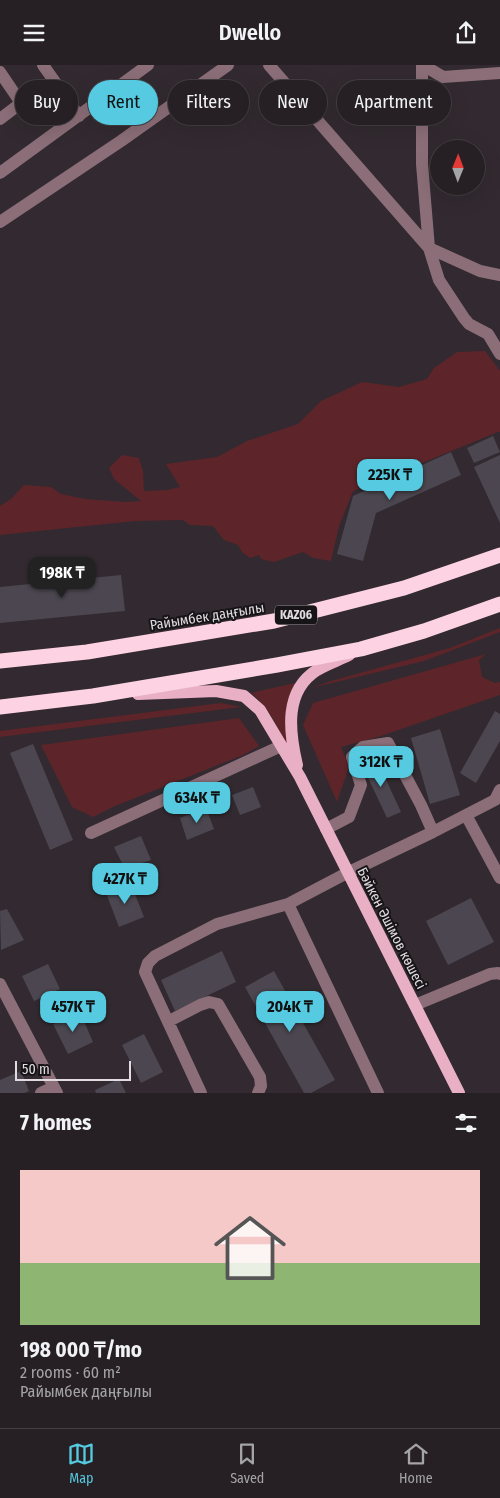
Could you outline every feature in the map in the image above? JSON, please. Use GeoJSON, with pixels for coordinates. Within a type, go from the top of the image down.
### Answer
{"type":"FeatureCollection","features":[{"type":"Feature","properties":{"kind":"highway","name":"Райымбек даңғылы"},"geometry":{"type":"LineString","coordinates":[[0,661],[87,651],[274,621],[404,587],[500,555]]}},
{"type":"Feature","properties":{"kind":"highway"},"geometry":{"type":"LineString","coordinates":[[0,707],[93,696],[361,649],[424,631],[500,604]]}},
{"type":"Feature","properties":{"kind":"main road"},"geometry":{"type":"LineString","coordinates":[[300,777],[292,742],[292,702],[302,683],[317,670],[361,649]]}},
{"type":"Feature","properties":{"kind":"main road"},"geometry":{"type":"LineString","coordinates":[[93,696],[216,691],[244,696],[260,710],[300,777]]}},
{"type":"Feature","properties":{"kind":"main road","name":"Бәйкен Әшімов көшесі"},"geometry":{"type":"LineString","coordinates":[[300,777],[459,1093]]}},
{"type":"Feature","properties":{"kind":"street"},"geometry":{"type":"LineString","coordinates":[[43,65],[79,115]]}},
{"type":"Feature","properties":{"kind":"street"},"geometry":{"type":"LineString","coordinates":[[0,173],[148,65]]}},
{"type":"Feature","properties":{"kind":"street"},"geometry":{"type":"LineString","coordinates":[[0,222],[121,141],[228,65]]}},
{"type":"Feature","properties":{"kind":"street"},"geometry":{"type":"LineString","coordinates":[[269,65],[428,248],[480,271],[500,275]]}},
{"type":"Feature","properties":{"kind":"street"},"geometry":{"type":"LineString","coordinates":[[422,65],[422,164],[428,248],[439,280],[464,319],[469,324],[488,334],[500,354]]}},
{"type":"Feature","properties":{"kind":"street"},"geometry":{"type":"LineString","coordinates":[[422,65],[442,77],[500,73]]}},
{"type":"Feature","properties":{"kind":"street"},"geometry":{"type":"LineString","coordinates":[[0,72],[21,103],[0,119]]}},
{"type":"Feature","properties":{"kind":"street"},"geometry":{"type":"LineString","coordinates":[[488,334],[500,328]]}},
{"type":"Feature","properties":{"kind":"street"},"geometry":{"type":"LineString","coordinates":[[326,829],[349,817],[355,801],[360,785],[352,757],[362,747],[388,743],[421,805],[433,833]]}},
{"type":"Feature","properties":{"kind":"street"},"geometry":{"type":"LineString","coordinates":[[91,833],[281,746]]}},
{"type":"Feature","properties":{"kind":"street"},"geometry":{"type":"LineString","coordinates":[[201,1093],[145,972],[148,963],[155,956],[216,924],[288,904],[347,873],[498,800]]}},
{"type":"Feature","properties":{"kind":"street"},"geometry":{"type":"LineString","coordinates":[[466,815],[500,878]]}},
{"type":"Feature","properties":{"kind":"street"},"geometry":{"type":"LineString","coordinates":[[288,904],[378,1093]]}},
{"type":"Feature","properties":{"kind":"street"},"geometry":{"type":"LineString","coordinates":[[414,1005],[490,973],[499,973]]}},
{"type":"Feature","properties":{"kind":"street"},"geometry":{"type":"LineString","coordinates":[[0,984],[55,1090],[41,1093]]}},
{"type":"Feature","properties":{"kind":"street"},"geometry":{"type":"LineString","coordinates":[[169,1021],[200,1005],[209,1002],[218,1004],[260,1077],[261,1086],[258,1093]]}},
{"type":"Feature","properties":{"kind":"shaded area"},"geometry":{"type":"Polygon","coordinates":[[[485,351],[500,371],[500,432],[353,491],[339,526],[331,561],[313,558],[303,552],[274,562],[261,559],[259,555],[250,558],[242,552],[238,545],[224,540],[213,526],[190,525],[183,520],[135,521],[0,535],[0,506],[11,499],[24,485],[51,487],[61,494],[85,499],[125,502],[141,501],[114,479],[109,468],[122,455],[139,458],[143,471],[144,491],[167,490],[180,487],[166,464],[217,457],[247,441],[298,424],[321,401],[362,382],[399,387],[427,379],[434,368],[457,352],[485,351]]]}},
{"type":"Feature","properties":{"kind":"shaded area"},"geometry":{"type":"Polygon","coordinates":[[[500,628],[500,632],[424,661],[311,688],[450,648],[500,628]]]}},
{"type":"Feature","properties":{"kind":"shaded area"},"geometry":{"type":"Polygon","coordinates":[[[486,654],[479,660],[482,677],[495,683],[500,682],[500,695],[381,736],[341,747],[349,767],[337,802],[303,725],[313,703],[486,654]]]}},
{"type":"Feature","properties":{"kind":"shaded area"},"geometry":{"type":"Polygon","coordinates":[[[295,683],[288,703],[290,753],[264,705],[251,693],[295,683]]]}},
{"type":"Feature","properties":{"kind":"shaded area"},"geometry":{"type":"Polygon","coordinates":[[[221,703],[241,707],[0,737],[0,731],[221,703]]]}},
{"type":"Feature","properties":{"kind":"shaded area"},"geometry":{"type":"Polygon","coordinates":[[[239,718],[259,746],[243,755],[115,806],[93,817],[72,807],[41,745],[239,718]]]}},
{"type":"Feature","properties":{"kind":"building"},"geometry":{"type":"Polygon","coordinates":[[[493,436],[500,452],[474,463],[467,448],[493,436]]]}},
{"type":"Feature","properties":{"kind":"building"},"geometry":{"type":"Polygon","coordinates":[[[451,452],[461,475],[376,513],[363,561],[337,554],[353,496],[451,452]]]}},
{"type":"Feature","properties":{"kind":"building"},"geometry":{"type":"Polygon","coordinates":[[[500,455],[500,523],[474,467],[500,455]]]}},
{"type":"Feature","properties":{"kind":"building"},"geometry":{"type":"Polygon","coordinates":[[[121,575],[125,611],[0,623],[0,587],[121,575]]]}},
{"type":"Feature","properties":{"kind":"building"},"geometry":{"type":"Polygon","coordinates":[[[495,711],[500,714],[500,741],[476,783],[460,773],[495,711]]]}},
{"type":"Feature","properties":{"kind":"building"},"geometry":{"type":"Polygon","coordinates":[[[440,729],[460,795],[430,804],[411,738],[440,729]]]}},
{"type":"Feature","properties":{"kind":"building"},"geometry":{"type":"Polygon","coordinates":[[[33,744],[73,840],[50,850],[10,753],[33,744]]]}},
{"type":"Feature","properties":{"kind":"building"},"geometry":{"type":"Polygon","coordinates":[[[376,758],[401,812],[387,818],[362,765],[376,758]]]}},
{"type":"Feature","properties":{"kind":"building"},"geometry":{"type":"Polygon","coordinates":[[[253,787],[261,807],[240,815],[232,795],[253,787]]]}},
{"type":"Feature","properties":{"kind":"building"},"geometry":{"type":"Polygon","coordinates":[[[206,808],[214,829],[187,840],[180,818],[206,808]]]}},
{"type":"Feature","properties":{"kind":"building"},"geometry":{"type":"Polygon","coordinates":[[[141,836],[151,860],[125,869],[114,847],[141,836]]]}},
{"type":"Feature","properties":{"kind":"building"},"geometry":{"type":"Polygon","coordinates":[[[131,884],[144,917],[119,927],[106,893],[131,884]]]}},
{"type":"Feature","properties":{"kind":"building"},"geometry":{"type":"Polygon","coordinates":[[[471,898],[494,942],[448,965],[426,921],[471,898]]]}},
{"type":"Feature","properties":{"kind":"building"},"geometry":{"type":"Polygon","coordinates":[[[7,909],[24,940],[1,950],[0,911],[7,909]]]}},
{"type":"Feature","properties":{"kind":"building"},"geometry":{"type":"Polygon","coordinates":[[[222,951],[236,982],[175,1011],[161,980],[222,951]]]}},
{"type":"Feature","properties":{"kind":"building"},"geometry":{"type":"Polygon","coordinates":[[[48,964],[60,989],[34,1001],[22,976],[48,964]]]}},
{"type":"Feature","properties":{"kind":"building"},"geometry":{"type":"Polygon","coordinates":[[[274,971],[335,1080],[311,1093],[304,1093],[245,987],[274,971]]]}},
{"type":"Feature","properties":{"kind":"building"},"geometry":{"type":"Polygon","coordinates":[[[80,1012],[93,1042],[68,1054],[53,1024],[80,1012]]]}},
{"type":"Feature","properties":{"kind":"building"},"geometry":{"type":"Polygon","coordinates":[[[144,1034],[163,1072],[141,1083],[122,1045],[144,1034]]]}},
{"type":"Feature","properties":{"kind":"building"},"geometry":{"type":"Polygon","coordinates":[[[21,1071],[29,1091],[25,1093],[0,1093],[0,1080],[21,1071]]]}},
{"type":"Feature","properties":{"kind":"building"},"geometry":{"type":"Polygon","coordinates":[[[119,1079],[126,1093],[96,1093],[95,1090],[119,1079]]]}}]}
